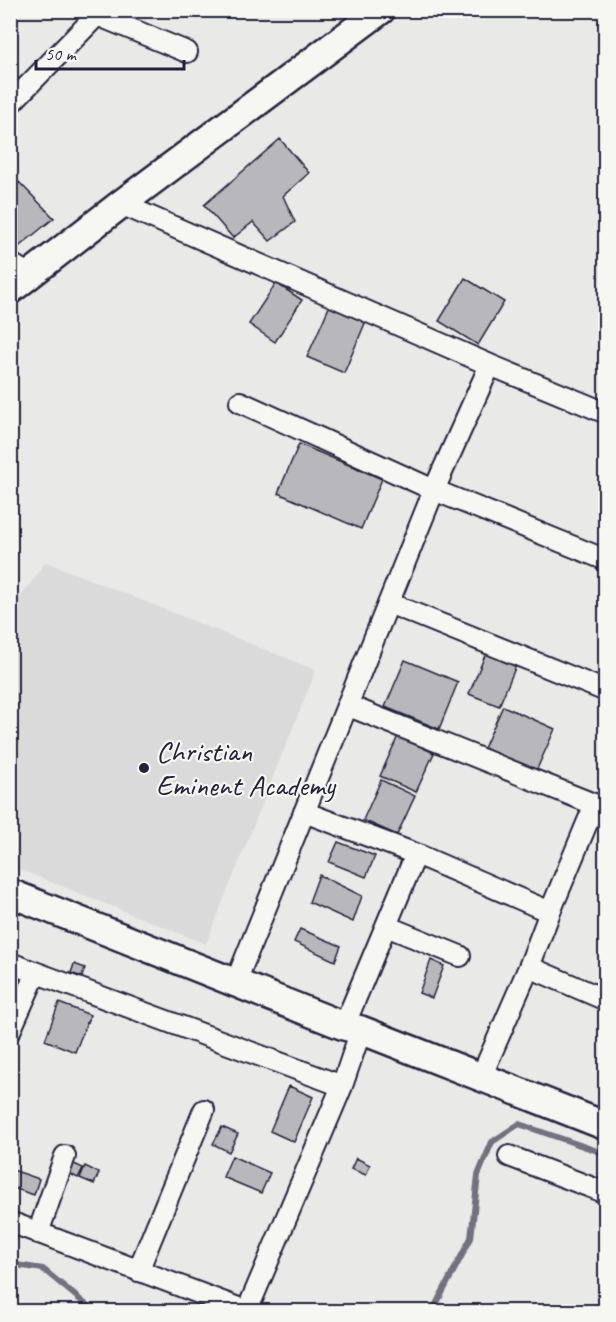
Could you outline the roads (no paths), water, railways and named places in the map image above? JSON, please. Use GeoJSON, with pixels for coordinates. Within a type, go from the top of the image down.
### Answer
{"type":"FeatureCollection","features":[{"type":"Feature","properties":{"kind":"street"},"geometry":{"type":"LineString","coordinates":[[16,276],[121,204],[381,10]]}},
{"type":"Feature","properties":{"kind":"street"},"geometry":{"type":"LineString","coordinates":[[10,104],[92,13],[188,52]]}},
{"type":"Feature","properties":{"kind":"street"},"geometry":{"type":"LineString","coordinates":[[121,204],[490,365],[606,413]]}},
{"type":"Feature","properties":{"kind":"street"},"geometry":{"type":"LineString","coordinates":[[235,984],[391,604],[434,490],[490,365]]}},
{"type":"Feature","properties":{"kind":"street"},"geometry":{"type":"LineString","coordinates":[[240,402],[434,490],[606,560]]}},
{"type":"Feature","properties":{"kind":"street"},"geometry":{"type":"LineString","coordinates":[[391,604],[606,691]]}},
{"type":"Feature","properties":{"kind":"street"},"geometry":{"type":"LineString","coordinates":[[349,706],[600,807],[550,912],[529,968],[481,1077]]}},
{"type":"Feature","properties":{"kind":"street"},"geometry":{"type":"LineString","coordinates":[[304,812],[416,854],[550,912]]}},
{"type":"Feature","properties":{"kind":"street"},"geometry":{"type":"LineString","coordinates":[[10,1222],[248,1311],[342,1086],[352,1028],[386,926],[416,854]]}},
{"type":"Feature","properties":{"kind":"street"},"geometry":{"type":"LineString","coordinates":[[10,893],[235,984],[606,1126]]}},
{"type":"Feature","properties":{"kind":"street"},"geometry":{"type":"LineString","coordinates":[[386,926],[460,956]]}},
{"type":"Feature","properties":{"kind":"street"},"geometry":{"type":"LineString","coordinates":[[10,963],[342,1086]]}},
{"type":"Feature","properties":{"kind":"street"},"geometry":{"type":"LineString","coordinates":[[529,968],[606,1000]]}},
{"type":"Feature","properties":{"kind":"street"},"geometry":{"type":"LineString","coordinates":[[10,1031],[36,973]]}},
{"type":"Feature","properties":{"kind":"street"},"geometry":{"type":"LineString","coordinates":[[138,1271],[204,1110]]}},
{"type":"Feature","properties":{"kind":"street"},"geometry":{"type":"LineString","coordinates":[[38,1233],[65,1156]]}},
{"type":"Feature","properties":{"kind":"street"},"geometry":{"type":"LineString","coordinates":[[509,1156],[606,1193]]}},
{"type":"Feature","properties":{"kind":"waterway"},"geometry":{"type":"LineString","coordinates":[[432,1312],[471,1238],[478,1175],[492,1142],[519,1124],[606,1154]]}},
{"type":"Feature","properties":{"kind":"waterway"},"geometry":{"type":"LineString","coordinates":[[10,1264],[43,1269],[95,1312]]}},
{"type":"Feature","properties":{"kind":"place","name":"Christian Eminent Academy"},"geometry":{"type":"Point","coordinates":[144,768]}}]}
